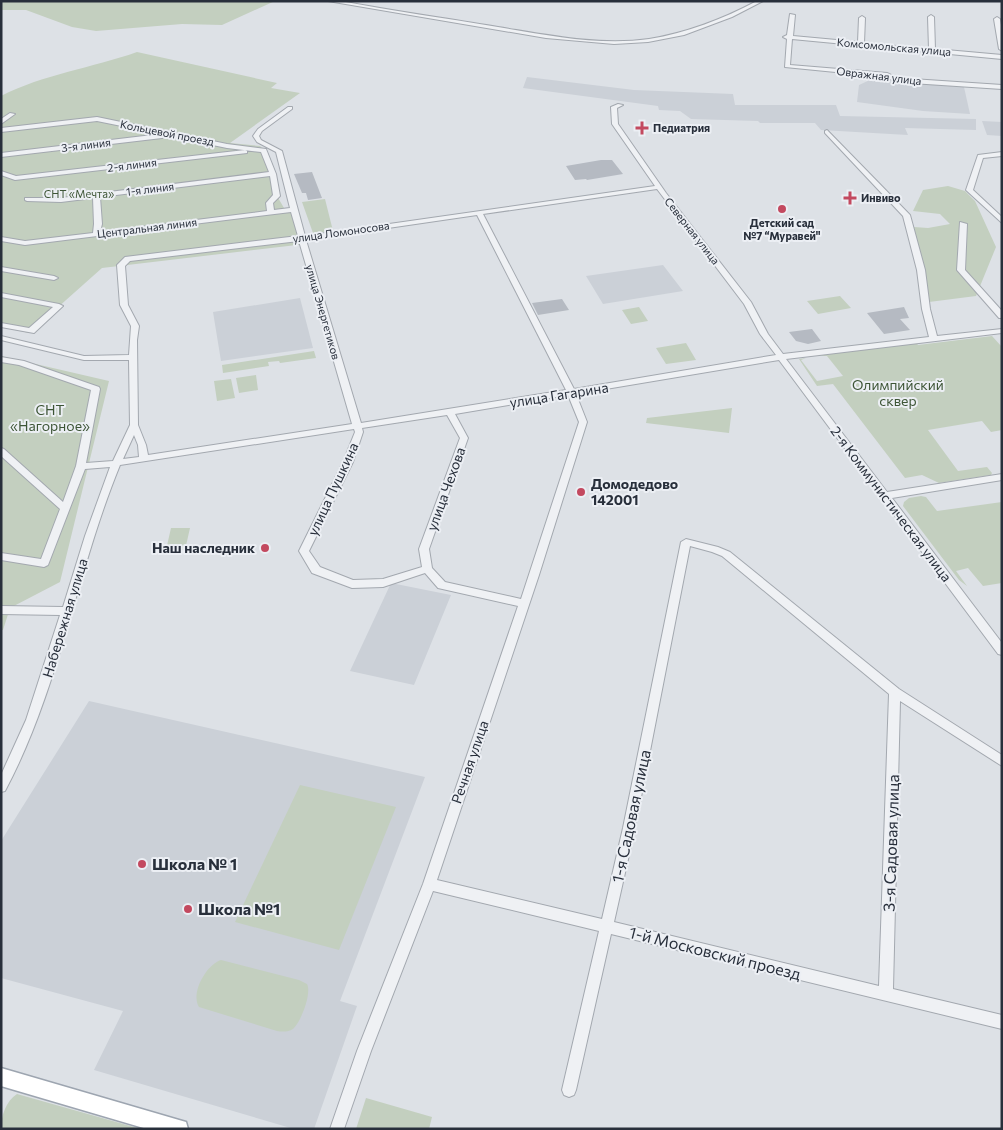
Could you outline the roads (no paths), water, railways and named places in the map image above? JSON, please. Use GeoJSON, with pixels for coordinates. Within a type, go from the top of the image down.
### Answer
{"type":"FeatureCollection","features":[{"type":"Feature","properties":{"kind":"main road"},"geometry":{"type":"LineString","coordinates":[[1,1077],[179,1129]]}},
{"type":"Feature","properties":{"kind":"street"},"geometry":{"type":"LineString","coordinates":[[330,1],[564,38],[606,42],[633,42],[683,33],[737,13],[761,1]]}},
{"type":"Feature","properties":{"kind":"street"},"geometry":{"type":"LineString","coordinates":[[788,38],[792,15]]}},
{"type":"Feature","properties":{"kind":"street"},"geometry":{"type":"LineString","coordinates":[[931,17],[932,51]]}},
{"type":"Feature","properties":{"kind":"street"},"geometry":{"type":"LineString","coordinates":[[861,44],[862,18]]}},
{"type":"Feature","properties":{"kind":"street"},"geometry":{"type":"LineString","coordinates":[[997,19],[1002,49]]}},
{"type":"Feature","properties":{"kind":"street","name":"Комсомольская улица"},"geometry":{"type":"LineString","coordinates":[[788,38],[1002,57]]}},
{"type":"Feature","properties":{"kind":"street","name":"Овражная улица"},"geometry":{"type":"LineString","coordinates":[[788,38],[787,66],[887,75],[896,80],[1002,87]]}},
{"type":"Feature","properties":{"kind":"street","name":"Северная улица"},"geometry":{"type":"LineString","coordinates":[[620,105],[614,107],[615,124],[658,187],[748,304],[764,334],[781,357]]}},
{"type":"Feature","properties":{"kind":"street","name":"улица Энергетиков"},"geometry":{"type":"LineString","coordinates":[[290,108],[260,130],[256,136],[259,141],[279,150],[294,210],[358,426]]}},
{"type":"Feature","properties":{"kind":"street"},"geometry":{"type":"LineString","coordinates":[[1,122],[12,114]]}},
{"type":"Feature","properties":{"kind":"street","name":"Кольцевой проезд"},"geometry":{"type":"LineString","coordinates":[[1,130],[97,119],[228,146],[264,150]]}},
{"type":"Feature","properties":{"kind":"street"},"geometry":{"type":"LineString","coordinates":[[827,132],[906,215],[921,270],[926,309],[934,339]]}},
{"type":"Feature","properties":{"kind":"street","name":"3-я линия"},"geometry":{"type":"LineString","coordinates":[[1,155],[171,135]]}},
{"type":"Feature","properties":{"kind":"street"},"geometry":{"type":"LineString","coordinates":[[264,150],[273,174],[277,196],[269,203],[271,213]]}},
{"type":"Feature","properties":{"kind":"street","name":"2-я линия"},"geometry":{"type":"LineString","coordinates":[[1,173],[15,178],[264,150]]}},
{"type":"Feature","properties":{"kind":"street"},"geometry":{"type":"LineString","coordinates":[[1002,154],[980,156],[969,190],[1002,221]]}},
{"type":"Feature","properties":{"kind":"street","name":"1-я линия"},"geometry":{"type":"LineString","coordinates":[[27,199],[61,200],[273,174]]}},
{"type":"Feature","properties":{"kind":"street","name":"улица Ломоносова"},"geometry":{"type":"LineString","coordinates":[[133,357],[135,326],[128,320],[125,310],[121,265],[123,262],[135,258],[303,238],[658,187]]}},
{"type":"Feature","properties":{"kind":"street"},"geometry":{"type":"LineString","coordinates":[[96,196],[98,224],[96,235]]}},
{"type":"Feature","properties":{"kind":"street","name":"Центральная линия"},"geometry":{"type":"LineString","coordinates":[[1,239],[25,243],[294,210]]}},
{"type":"Feature","properties":{"kind":"street","name":"Речная улица"},"geometry":{"type":"LineString","coordinates":[[337,1129],[364,1051],[429,884],[583,422],[571,393],[479,213]]}},
{"type":"Feature","properties":{"kind":"street"},"geometry":{"type":"LineString","coordinates":[[963,224],[961,270],[1002,316]]}},
{"type":"Feature","properties":{"kind":"street"},"geometry":{"type":"LineString","coordinates":[[1,269],[54,278]]}},
{"type":"Feature","properties":{"kind":"street"},"geometry":{"type":"LineString","coordinates":[[1,295],[59,306],[18,342]]}},
{"type":"Feature","properties":{"kind":"street"},"geometry":{"type":"LineString","coordinates":[[1,325],[30,331]]}},
{"type":"Feature","properties":{"kind":"street"},"geometry":{"type":"LineString","coordinates":[[998,331],[1002,340]]}},
{"type":"Feature","properties":{"kind":"street","name":"улица Гагарина"},"geometry":{"type":"LineString","coordinates":[[81,466],[118,463],[450,412],[781,357],[998,331]]}},
{"type":"Feature","properties":{"kind":"street"},"geometry":{"type":"LineString","coordinates":[[1,338],[84,358],[133,357]]}},
{"type":"Feature","properties":{"kind":"street","name":"Набережная улица"},"geometry":{"type":"LineString","coordinates":[[133,357],[134,425],[142,445],[144,459]]}},
{"type":"Feature","properties":{"kind":"street","name":"2-я Коммунистическая улица"},"geometry":{"type":"LineString","coordinates":[[781,357],[1002,651]]}},
{"type":"Feature","properties":{"kind":"street"},"geometry":{"type":"LineString","coordinates":[[1,359],[20,363],[96,388],[81,466],[44,564],[1,556]]}},
{"type":"Feature","properties":{"kind":"street","name":"улица Чехова"},"geometry":{"type":"LineString","coordinates":[[427,568],[424,550],[464,438],[450,412]]}},
{"type":"Feature","properties":{"kind":"street","name":"Набережная улица"},"geometry":{"type":"LineString","coordinates":[[1,787],[28,732],[101,504],[134,425]]}},
{"type":"Feature","properties":{"kind":"street","name":"улица Пушкина"},"geometry":{"type":"LineString","coordinates":[[358,426],[359,432],[348,462],[304,551],[316,570],[352,584],[383,583],[427,568]]}},
{"type":"Feature","properties":{"kind":"street"},"geometry":{"type":"LineString","coordinates":[[124,447],[129,443],[142,445]]}},
{"type":"Feature","properties":{"kind":"street"},"geometry":{"type":"LineString","coordinates":[[1,451],[65,509]]}},
{"type":"Feature","properties":{"kind":"street"},"geometry":{"type":"LineString","coordinates":[[884,495],[1002,477]]}},
{"type":"Feature","properties":{"kind":"street","name":"1-я Садовая улица"},"geometry":{"type":"LineString","coordinates":[[569,1090],[630,828],[686,542],[715,549],[726,554],[895,692]]}},
{"type":"Feature","properties":{"kind":"street"},"geometry":{"type":"LineString","coordinates":[[427,568],[442,585],[524,603]]}},
{"type":"Feature","properties":{"kind":"street"},"geometry":{"type":"LineString","coordinates":[[1,610],[67,611]]}},
{"type":"Feature","properties":{"kind":"street"},"geometry":{"type":"LineString","coordinates":[[895,692],[1002,761]]}},
{"type":"Feature","properties":{"kind":"street","name":"3-я Садовая улица"},"geometry":{"type":"LineString","coordinates":[[886,994],[895,692]]}},
{"type":"Feature","properties":{"kind":"street","name":"1-й Московский проезд"},"geometry":{"type":"LineString","coordinates":[[429,884],[1002,1022]]}},
{"type":"Feature","properties":{"kind":"place","name":"Педиатрия"},"geometry":{"type":"Point","coordinates":[642,128]}},
{"type":"Feature","properties":{"kind":"place","name":"Инвиво"},"geometry":{"type":"Point","coordinates":[850,198]}},
{"type":"Feature","properties":{"kind":"place","name":"Детский сад №7 “Муравей\""},"geometry":{"type":"Point","coordinates":[782,209]}},
{"type":"Feature","properties":{"kind":"place","name":"Домодедово 142001"},"geometry":{"type":"Point","coordinates":[581,492]}},
{"type":"Feature","properties":{"kind":"place","name":"Наш наследник"},"geometry":{"type":"Point","coordinates":[265,548]}},
{"type":"Feature","properties":{"kind":"place","name":"Школа № 1"},"geometry":{"type":"Point","coordinates":[142,864]}},
{"type":"Feature","properties":{"kind":"place","name":"Школа №1"},"geometry":{"type":"Point","coordinates":[188,909]}},
{"type":"Feature","properties":{"kind":"park label","name":"СНТ «Мечта»"},"geometry":{"type":"Point","coordinates":[79,194]}},
{"type":"Feature","properties":{"kind":"park label","name":"Олимпийский сквер"},"geometry":{"type":"Point","coordinates":[898,394]}},
{"type":"Feature","properties":{"kind":"park label","name":"СНТ «Нагорное»"},"geometry":{"type":"Point","coordinates":[50,418]}}]}
